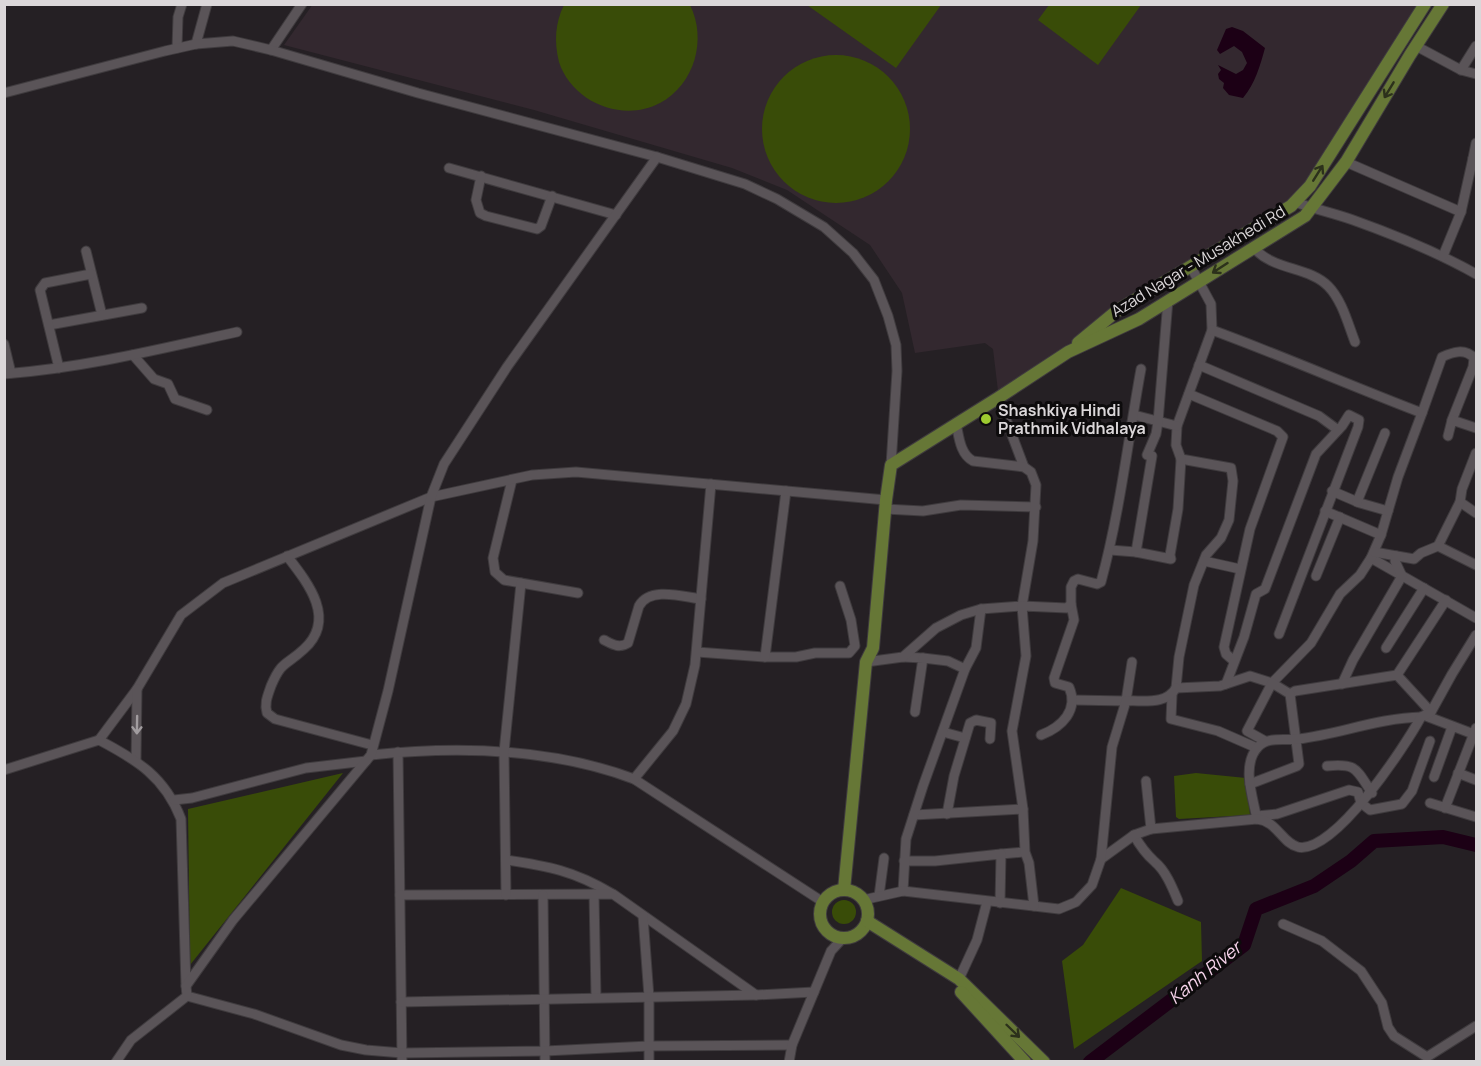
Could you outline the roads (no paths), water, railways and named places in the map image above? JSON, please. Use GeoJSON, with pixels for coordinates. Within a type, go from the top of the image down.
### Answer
{"type":"FeatureCollection","features":[{"type":"Feature","properties":{"kind":"main road"},"geometry":{"type":"LineString","coordinates":[[1068,352],[1118,310],[1257,228],[1294,202],[1310,186],[1425,4]]}},
{"type":"Feature","properties":{"kind":"main road"},"geometry":{"type":"LineString","coordinates":[[1309,212],[1347,162],[1443,4]]}},
{"type":"Feature","properties":{"kind":"main road","name":"Azad Nagar - Musakhedi Rd"},"geometry":{"type":"LineString","coordinates":[[891,465],[1068,352],[1139,319],[1309,212]]}},
{"type":"Feature","properties":{"kind":"main road"},"geometry":{"type":"LineString","coordinates":[[844,890],[866,662],[873,648],[891,465]]}},
{"type":"Feature","properties":{"kind":"main road"},"geometry":{"type":"LineString","coordinates":[[844,890],[856,893],[863,900],[867,910],[866,923],[858,934],[842,939],[832,936],[821,923],[819,912],[823,902],[831,894],[844,890]]}},
{"type":"Feature","properties":{"kind":"main road"},"geometry":{"type":"LineString","coordinates":[[866,923],[959,979],[1044,1062]]}},
{"type":"Feature","properties":{"kind":"main road"},"geometry":{"type":"LineString","coordinates":[[866,923],[956,987],[1024,1062]]}},
{"type":"Feature","properties":{"kind":"street"},"geometry":{"type":"LineString","coordinates":[[177,48],[178,17],[182,4]]}},
{"type":"Feature","properties":{"kind":"street"},"geometry":{"type":"LineString","coordinates":[[196,44],[207,4]]}},
{"type":"Feature","properties":{"kind":"street"},"geometry":{"type":"LineString","coordinates":[[271,50],[302,4]]}},
{"type":"Feature","properties":{"kind":"street"},"geometry":{"type":"LineString","coordinates":[[4,93],[177,48],[233,41],[657,157],[746,184],[777,199],[824,227],[853,253],[874,280],[896,345],[897,370],[891,465]]}},
{"type":"Feature","properties":{"kind":"street"},"geometry":{"type":"LineString","coordinates":[[1461,70],[1476,46]]}},
{"type":"Feature","properties":{"kind":"street"},"geometry":{"type":"LineString","coordinates":[[1398,49],[1413,50],[1476,74]]}},
{"type":"Feature","properties":{"kind":"street"},"geometry":{"type":"LineString","coordinates":[[1443,256],[1461,212],[1475,158],[1476,143]]}},
{"type":"Feature","properties":{"kind":"street"},"geometry":{"type":"LineString","coordinates":[[116,1062],[131,1040],[187,991],[233,920],[370,754],[388,691],[431,497],[452,451],[507,367],[657,157]]}},
{"type":"Feature","properties":{"kind":"street"},"geometry":{"type":"LineString","coordinates":[[1347,162],[1461,212]]}},
{"type":"Feature","properties":{"kind":"street"},"geometry":{"type":"LineString","coordinates":[[449,168],[616,215]]}},
{"type":"Feature","properties":{"kind":"street"},"geometry":{"type":"LineString","coordinates":[[481,176],[476,200],[480,213],[486,216],[537,229],[541,226],[552,196]]}},
{"type":"Feature","properties":{"kind":"street"},"geometry":{"type":"LineString","coordinates":[[1294,202],[1309,212],[1350,219],[1443,256],[1476,274]]}},
{"type":"Feature","properties":{"kind":"street"},"geometry":{"type":"LineString","coordinates":[[1253,247],[1272,262],[1310,276],[1328,286],[1337,298],[1355,342]]}},
{"type":"Feature","properties":{"kind":"street"},"geometry":{"type":"LineString","coordinates":[[86,251],[102,315]]}},
{"type":"Feature","properties":{"kind":"street"},"geometry":{"type":"LineString","coordinates":[[1110,550],[1136,552],[1171,559],[1179,501],[1181,459],[1176,445],[1177,426],[1212,330],[1211,304],[1191,267]]}},
{"type":"Feature","properties":{"kind":"street"},"geometry":{"type":"LineString","coordinates":[[59,368],[41,293],[42,286],[45,283],[91,274]]}},
{"type":"Feature","properties":{"kind":"street"},"geometry":{"type":"LineString","coordinates":[[1136,552],[1152,456],[1147,455],[1156,434],[1158,422],[1168,300]]}},
{"type":"Feature","properties":{"kind":"street"},"geometry":{"type":"LineString","coordinates":[[49,325],[142,308]]}},
{"type":"Feature","properties":{"kind":"street"},"geometry":{"type":"LineString","coordinates":[[1212,330],[1286,357],[1356,388],[1422,413]]}},
{"type":"Feature","properties":{"kind":"street"},"geometry":{"type":"LineString","coordinates":[[4,344],[8,374],[133,355],[237,332]]}},
{"type":"Feature","properties":{"kind":"street"},"geometry":{"type":"LineString","coordinates":[[1426,715],[1378,721],[1344,731],[1296,740],[1265,741],[1247,731],[1272,682],[1311,643],[1340,594],[1360,575],[1373,555],[1398,477],[1442,357],[1453,352],[1467,353],[1474,358],[1473,368],[1448,436]]}},
{"type":"Feature","properties":{"kind":"street"},"geometry":{"type":"LineString","coordinates":[[133,355],[154,379],[168,384],[175,399],[207,410]]}},
{"type":"Feature","properties":{"kind":"street"},"geometry":{"type":"LineString","coordinates":[[1199,364],[1319,416],[1338,430]]}},
{"type":"Feature","properties":{"kind":"street"},"geometry":{"type":"LineString","coordinates":[[1041,735],[1055,730],[1068,717],[1073,700],[1069,687],[1055,683],[1054,678],[1074,620],[1071,587],[1078,579],[1100,584],[1110,550],[1141,369]]}},
{"type":"Feature","properties":{"kind":"street"},"geometry":{"type":"LineString","coordinates":[[1189,394],[1277,431],[1283,437],[1250,529],[1240,569],[1224,647],[1226,654],[1234,661]]}},
{"type":"Feature","properties":{"kind":"street"},"geometry":{"type":"LineString","coordinates":[[998,398],[1024,467],[1030,472],[1036,485],[1033,541],[1022,606],[1026,656],[1012,731],[1023,809],[1024,852],[1029,863],[1034,906]]}},
{"type":"Feature","properties":{"kind":"street"},"geometry":{"type":"LineString","coordinates":[[1134,415],[1177,426]]}},
{"type":"Feature","properties":{"kind":"street"},"geometry":{"type":"LineString","coordinates":[[1226,684],[1244,637],[1256,594],[1265,589],[1316,454],[1349,415],[1359,420],[1358,427],[1279,634]]}},
{"type":"Feature","properties":{"kind":"street"},"geometry":{"type":"LineString","coordinates":[[1452,420],[1476,428]]}},
{"type":"Feature","properties":{"kind":"street"},"geometry":{"type":"LineString","coordinates":[[956,423],[961,446],[967,458],[973,461],[1024,467]]}},
{"type":"Feature","properties":{"kind":"street"},"geometry":{"type":"LineString","coordinates":[[1357,502],[1385,433]]}},
{"type":"Feature","properties":{"kind":"street"},"geometry":{"type":"LineString","coordinates":[[1373,555],[1414,559],[1421,553],[1438,546],[1460,502],[1462,489],[1476,453]]}},
{"type":"Feature","properties":{"kind":"street"},"geometry":{"type":"LineString","coordinates":[[1181,459],[1231,468],[1232,472],[1229,520],[1221,538],[1206,555],[1194,585],[1179,657],[1171,719],[1218,730],[1257,747]]}},
{"type":"Feature","properties":{"kind":"street"},"geometry":{"type":"LineString","coordinates":[[4,770],[99,740],[137,689],[182,615],[223,583],[431,497],[555,472],[576,472],[786,491],[923,511],[961,505],[1036,507]]}},
{"type":"Feature","properties":{"kind":"street"},"geometry":{"type":"LineString","coordinates":[[512,480],[493,558],[495,572],[498,576],[521,583],[578,593]]}},
{"type":"Feature","properties":{"kind":"street"},"geometry":{"type":"LineString","coordinates":[[634,779],[673,731],[686,704],[696,652],[711,484]]}},
{"type":"Feature","properties":{"kind":"street"},"geometry":{"type":"LineString","coordinates":[[765,657],[786,491]]}},
{"type":"Feature","properties":{"kind":"street"},"geometry":{"type":"LineString","coordinates":[[1332,491],[1357,502],[1388,511]]}},
{"type":"Feature","properties":{"kind":"street"},"geometry":{"type":"LineString","coordinates":[[1460,502],[1476,513]]}},
{"type":"Feature","properties":{"kind":"street"},"geometry":{"type":"LineString","coordinates":[[1325,511],[1381,535]]}},
{"type":"Feature","properties":{"kind":"street"},"geometry":{"type":"LineString","coordinates":[[1316,576],[1340,517]]}},
{"type":"Feature","properties":{"kind":"street"},"geometry":{"type":"LineString","coordinates":[[1438,546],[1476,565]]}},
{"type":"Feature","properties":{"kind":"street"},"geometry":{"type":"LineString","coordinates":[[1373,555],[1402,576],[1476,618]]}},
{"type":"Feature","properties":{"kind":"street"},"geometry":{"type":"LineString","coordinates":[[287,556],[315,595],[317,629],[303,650],[281,666],[267,696],[267,713],[275,719],[370,754]]}},
{"type":"Feature","properties":{"kind":"street"},"geometry":{"type":"LineString","coordinates":[[1396,556],[1395,561],[1402,576]]}},
{"type":"Feature","properties":{"kind":"street"},"geometry":{"type":"LineString","coordinates":[[1204,561],[1240,569]]}},
{"type":"Feature","properties":{"kind":"street"},"geometry":{"type":"LineString","coordinates":[[1342,684],[1353,660],[1402,576]]}},
{"type":"Feature","properties":{"kind":"street"},"geometry":{"type":"LineString","coordinates":[[506,895],[504,752],[521,583]]}},
{"type":"Feature","properties":{"kind":"street"},"geometry":{"type":"LineString","coordinates":[[696,652],[796,657],[815,653],[844,654],[853,651],[855,646],[852,620],[840,586]]}},
{"type":"Feature","properties":{"kind":"street"},"geometry":{"type":"LineString","coordinates":[[1386,648],[1424,588]]}},
{"type":"Feature","properties":{"kind":"street"},"geometry":{"type":"LineString","coordinates":[[604,640],[617,646],[628,643],[639,606],[642,600],[648,597],[668,595],[701,599]]}},
{"type":"Feature","properties":{"kind":"street"},"geometry":{"type":"LineString","coordinates":[[1290,694],[1294,691],[1397,675],[1446,600]]}},
{"type":"Feature","properties":{"kind":"street"},"geometry":{"type":"LineString","coordinates":[[903,657],[923,638],[961,615],[981,609],[1022,606],[1063,609],[1071,604]]}},
{"type":"Feature","properties":{"kind":"street"},"geometry":{"type":"LineString","coordinates":[[903,891],[906,839],[965,669],[976,648],[981,609]]}},
{"type":"Feature","properties":{"kind":"street"},"geometry":{"type":"LineString","coordinates":[[1257,818],[1264,819],[1274,826],[1298,847],[1311,846],[1336,830],[1372,793],[1426,715],[1476,635]]}},
{"type":"Feature","properties":{"kind":"street"},"geometry":{"type":"LineString","coordinates":[[866,662],[903,657],[923,658],[948,661],[965,669]]}},
{"type":"Feature","properties":{"kind":"street"},"geometry":{"type":"LineString","coordinates":[[915,712],[923,658]]}},
{"type":"Feature","properties":{"kind":"street"},"geometry":{"type":"LineString","coordinates":[[863,900],[903,891],[1059,909],[1076,902],[1092,885],[1101,859],[1112,747],[1126,701],[1132,662]]}},
{"type":"Feature","properties":{"kind":"street"},"geometry":{"type":"LineString","coordinates":[[1397,675],[1426,715],[1452,727],[1476,732],[1445,808]]}},
{"type":"Feature","properties":{"kind":"street"},"geometry":{"type":"LineString","coordinates":[[1073,700],[1163,700],[1174,692],[1226,684],[1250,676],[1272,682],[1290,694],[1299,764],[1250,784]]}},
{"type":"Feature","properties":{"kind":"street"},"geometry":{"type":"LineString","coordinates":[[136,761],[137,689]]}},
{"type":"Feature","properties":{"kind":"street"},"geometry":{"type":"LineString","coordinates":[[947,814],[954,776],[970,723],[976,720],[991,723],[990,739]]}},
{"type":"Feature","properties":{"kind":"street"},"geometry":{"type":"LineString","coordinates":[[1434,777],[1452,727]]}},
{"type":"Feature","properties":{"kind":"street"},"geometry":{"type":"LineString","coordinates":[[943,732],[965,738]]}},
{"type":"Feature","properties":{"kind":"street"},"geometry":{"type":"LineString","coordinates":[[99,740],[136,761],[157,778],[174,800],[181,819],[187,991]]}},
{"type":"Feature","properties":{"kind":"street"},"geometry":{"type":"LineString","coordinates":[[1257,818],[1250,784],[1250,765],[1257,747],[1265,741]]}},
{"type":"Feature","properties":{"kind":"street"},"geometry":{"type":"LineString","coordinates":[[1101,859],[1134,835],[1151,829],[1257,818],[1277,814],[1343,791],[1355,790],[1360,795],[1361,803],[1373,811],[1402,804],[1412,791],[1430,741]]}},
{"type":"Feature","properties":{"kind":"street"},"geometry":{"type":"LineString","coordinates":[[398,752],[402,1057]]}},
{"type":"Feature","properties":{"kind":"street"},"geometry":{"type":"LineString","coordinates":[[174,800],[192,798],[370,754],[504,752],[572,760],[634,779],[823,902]]}},
{"type":"Feature","properties":{"kind":"street"},"geometry":{"type":"LineString","coordinates":[[1327,766],[1344,764],[1351,766],[1372,793]]}},
{"type":"Feature","properties":{"kind":"street"},"geometry":{"type":"LineString","coordinates":[[1458,773],[1476,780]]}},
{"type":"Feature","properties":{"kind":"street"},"geometry":{"type":"LineString","coordinates":[[1146,781],[1151,829]]}},
{"type":"Feature","properties":{"kind":"street"},"geometry":{"type":"LineString","coordinates":[[1430,803],[1476,817]]}},
{"type":"Feature","properties":{"kind":"street"},"geometry":{"type":"LineString","coordinates":[[914,815],[1023,809]]}},
{"type":"Feature","properties":{"kind":"street"},"geometry":{"type":"LineString","coordinates":[[1134,835],[1149,859],[1156,862],[1178,901]]}},
{"type":"Feature","properties":{"kind":"street"},"geometry":{"type":"LineString","coordinates":[[904,861],[935,861],[1024,852]]}},
{"type":"Feature","properties":{"kind":"street"},"geometry":{"type":"LineString","coordinates":[[1000,903],[1001,854]]}},
{"type":"Feature","properties":{"kind":"street"},"geometry":{"type":"LineString","coordinates":[[879,896],[884,858]]}},
{"type":"Feature","properties":{"kind":"street"},"geometry":{"type":"LineString","coordinates":[[506,860],[551,866],[590,880],[756,995]]}},
{"type":"Feature","properties":{"kind":"street"},"geometry":{"type":"LineString","coordinates":[[594,894],[596,997]]}},
{"type":"Feature","properties":{"kind":"street"},"geometry":{"type":"LineString","coordinates":[[400,895],[613,894]]}},
{"type":"Feature","properties":{"kind":"street"},"geometry":{"type":"LineString","coordinates":[[543,895],[545,1062]]}},
{"type":"Feature","properties":{"kind":"street"},"geometry":{"type":"LineString","coordinates":[[959,979],[977,940],[987,902]]}},
{"type":"Feature","properties":{"kind":"street"},"geometry":{"type":"LineString","coordinates":[[644,916],[649,997],[649,1062]]}},
{"type":"Feature","properties":{"kind":"street"},"geometry":{"type":"LineString","coordinates":[[1283,924],[1322,941],[1361,971],[1382,1004],[1388,1028],[1394,1036],[1432,1059],[1476,1026]]}},
{"type":"Feature","properties":{"kind":"street"},"geometry":{"type":"LineString","coordinates":[[789,1062],[792,1045],[831,951],[842,939]]}},
{"type":"Feature","properties":{"kind":"street"},"geometry":{"type":"LineString","coordinates":[[187,991],[341,1044],[402,1057],[649,1046],[792,1045]]}},
{"type":"Feature","properties":{"kind":"street"},"geometry":{"type":"LineString","coordinates":[[401,1002],[814,992]]}},
{"type":"Feature","properties":{"kind":"waterway","name":"Kanh River"},"geometry":{"type":"LineString","coordinates":[[1090,1062],[1244,945],[1256,909],[1314,886],[1351,861],[1374,841],[1443,837],[1476,845]]}},
{"type":"Feature","properties":{"kind":"place","name":"Shashkiya Hindi Prathmik Vidhalaya"},"geometry":{"type":"Point","coordinates":[986,419]}}]}
